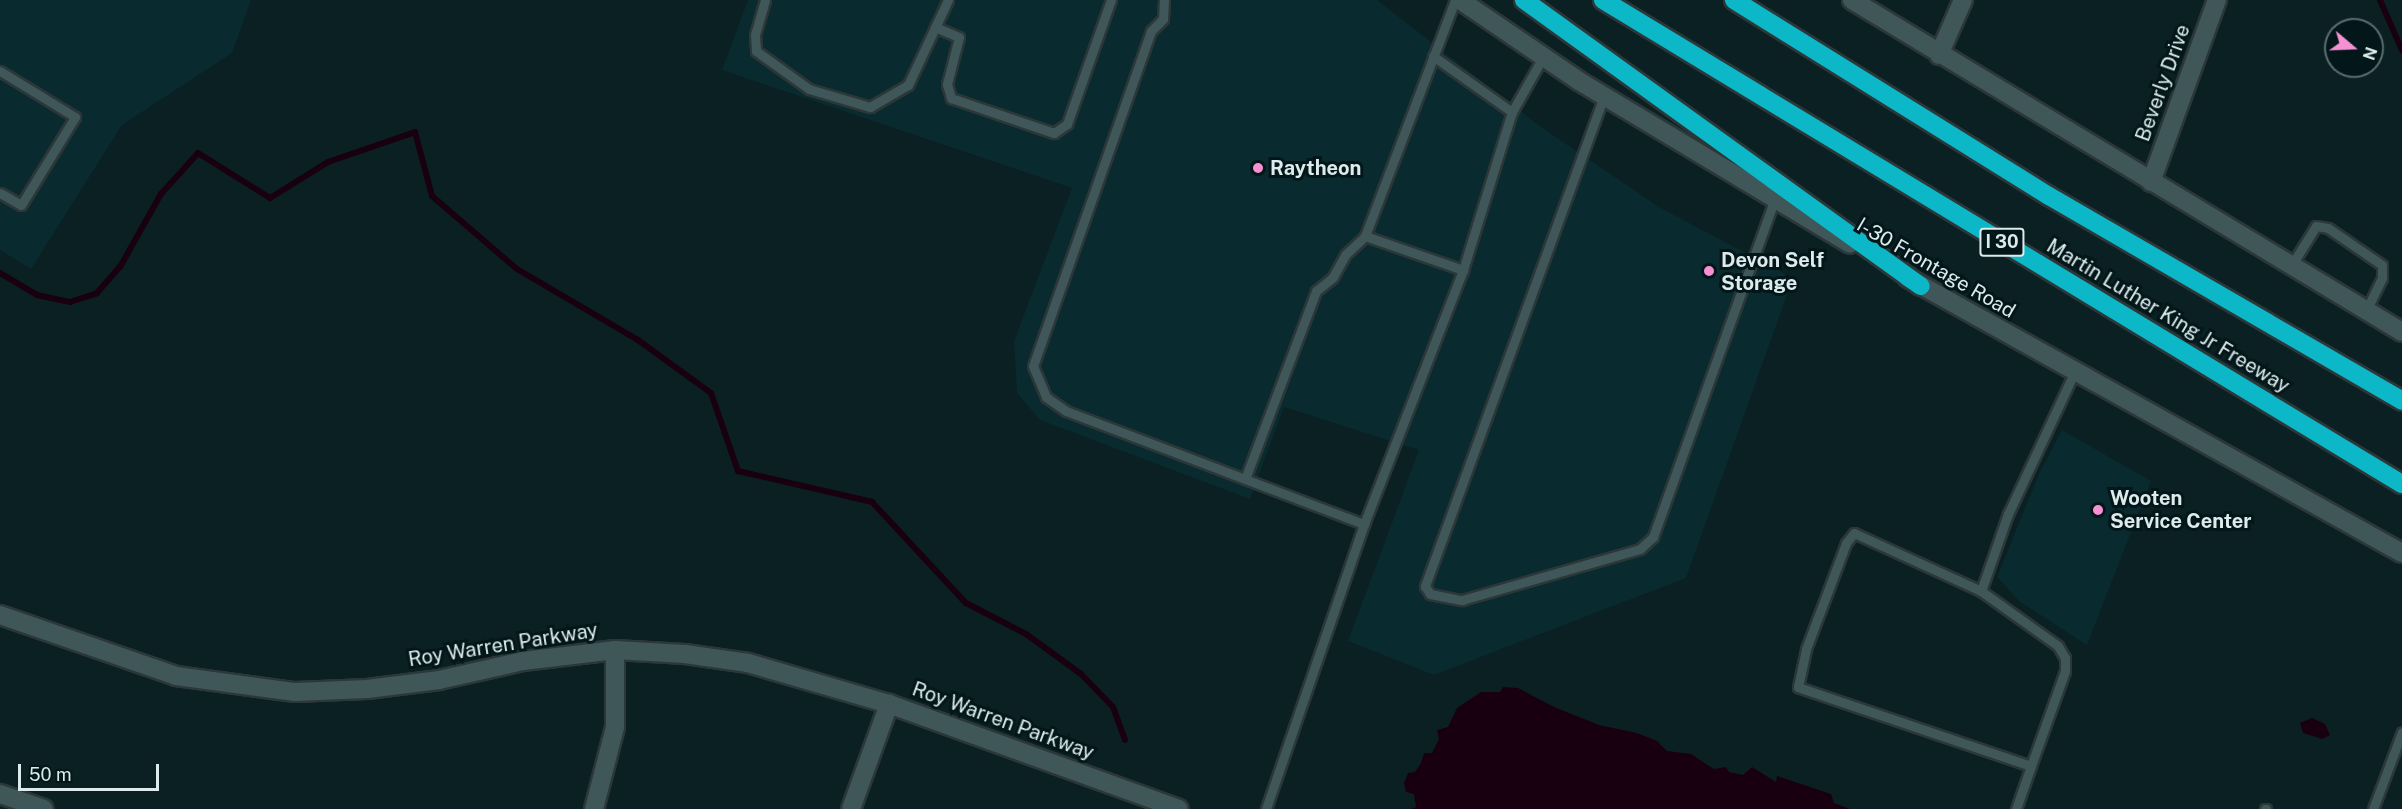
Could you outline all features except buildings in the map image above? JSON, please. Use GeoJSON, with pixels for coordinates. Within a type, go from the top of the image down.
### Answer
{"type":"FeatureCollection","features":[{"type":"Feature","properties":{"kind":"highway"},"geometry":{"type":"LineString","coordinates":[[1524,0],[1921,286]]}},
{"type":"Feature","properties":{"kind":"highway","name":"Martin Luther King Jr Freeway"},"geometry":{"type":"LineString","coordinates":[[1603,0],[2402,484]]}},
{"type":"Feature","properties":{"kind":"highway"},"geometry":{"type":"LineString","coordinates":[[1734,0],[2049,196],[2402,401]]}},
{"type":"Feature","properties":{"kind":"street","name":"I-30 Frontage Road"},"geometry":{"type":"LineString","coordinates":[[1460,0],[1604,96],[1921,286],[2074,373],[2402,553]]}},
{"type":"Feature","properties":{"kind":"street"},"geometry":{"type":"LineString","coordinates":[[1852,0],[1939,55],[2402,332]]}},
{"type":"Feature","properties":{"kind":"street"},"geometry":{"type":"LineString","coordinates":[[1939,55],[1963,0]]}},
{"type":"Feature","properties":{"kind":"street","name":"Beverly Drive"},"geometry":{"type":"LineString","coordinates":[[2151,182],[2217,0]]}},
{"type":"Feature","properties":{"kind":"street","name":"Roy Warren Parkway"},"geometry":{"type":"LineString","coordinates":[[0,615],[176,676],[295,692],[367,689],[439,680],[523,661],[615,650],[685,654],[748,663],[889,704],[1179,809]]}},
{"type":"Feature","properties":{"kind":"street"},"geometry":{"type":"LineString","coordinates":[[594,809],[615,727],[615,650]]}},
{"type":"Feature","properties":{"kind":"street"},"geometry":{"type":"LineString","coordinates":[[851,809],[889,704]]}},
{"type":"Feature","properties":{"kind":"street"},"geometry":{"type":"LineString","coordinates":[[0,794],[44,809]]}},
{"type":"Feature","properties":{"kind":"lane"},"geometry":{"type":"LineString","coordinates":[[765,0],[755,35],[756,51],[809,89],[870,107],[908,85],[948,0]]}},
{"type":"Feature","properties":{"kind":"lane"},"geometry":{"type":"LineString","coordinates":[[935,27],[959,37],[947,84],[951,98],[1054,133],[1067,124],[1111,0]]}},
{"type":"Feature","properties":{"kind":"lane"},"geometry":{"type":"LineString","coordinates":[[1164,0],[1163,19],[1151,31],[1033,366],[1046,397],[1066,411],[1364,524]]}},
{"type":"Feature","properties":{"kind":"lane"},"geometry":{"type":"LineString","coordinates":[[1245,479],[1316,291],[1333,277],[1346,254],[1365,236],[1455,0]]}},
{"type":"Feature","properties":{"kind":"lane"},"geometry":{"type":"LineString","coordinates":[[1433,56],[1512,112]]}},
{"type":"Feature","properties":{"kind":"lane"},"geometry":{"type":"LineString","coordinates":[[1266,809],[1364,524],[1463,270],[1512,112],[1544,57]]}},
{"type":"Feature","properties":{"kind":"lane"},"geometry":{"type":"LineString","coordinates":[[0,71],[75,117],[21,205],[0,193]]}},
{"type":"Feature","properties":{"kind":"lane"},"geometry":{"type":"LineString","coordinates":[[1604,96],[1425,586],[1430,594],[1462,600],[1640,549],[1653,537],[1775,199]]}},
{"type":"Feature","properties":{"kind":"lane"},"geometry":{"type":"LineString","coordinates":[[2291,266],[2316,226],[2328,228],[2382,265],[2382,278],[2366,311]]}},
{"type":"Feature","properties":{"kind":"lane"},"geometry":{"type":"LineString","coordinates":[[1365,236],[1463,270]]}},
{"type":"Feature","properties":{"kind":"lane"},"geometry":{"type":"LineString","coordinates":[[1981,591],[2008,514],[2074,373]]}},
{"type":"Feature","properties":{"kind":"lane"},"geometry":{"type":"LineString","coordinates":[[2016,809],[2065,671],[2065,658],[2058,646],[1981,591],[1854,533],[1846,543],[1806,649],[1798,687],[2031,766]]}},
{"type":"Feature","properties":{"kind":"lane"},"geometry":{"type":"LineString","coordinates":[[2373,809],[2402,732]]}},
{"type":"Feature","properties":{"kind":"shaded area"},"geometry":{"type":"Polygon","coordinates":[[[0,0],[251,0],[232,53],[122,125],[31,269],[0,250],[0,0]]]}},
{"type":"Feature","properties":{"kind":"shaded area"},"geometry":{"type":"Polygon","coordinates":[[[748,0],[1377,0],[1541,127],[1659,207],[1793,278],[1686,578],[1434,675],[1348,641],[1419,450],[1284,407],[1250,499],[1040,420],[1017,393],[1014,341],[1072,188],[722,70],[748,0]]]}},
{"type":"Feature","properties":{"kind":"shaded area"},"geometry":{"type":"Polygon","coordinates":[[[2062,430],[2151,481],[2087,645],[2019,601],[1997,577],[2039,474],[2062,430]]]}},
{"type":"Feature","properties":{"kind":"shaded area"},"geometry":{"type":"Polygon","coordinates":[[[1503,687],[1518,688],[1554,707],[1599,725],[1637,733],[1657,741],[1667,751],[1691,754],[1714,769],[1726,767],[1729,772],[1743,775],[1752,767],[1776,782],[1777,776],[1831,794],[1834,803],[1850,809],[1411,809],[1416,807],[1414,794],[1406,792],[1404,783],[1408,773],[1415,772],[1421,763],[1424,753],[1432,753],[1439,739],[1437,730],[1448,727],[1457,708],[1481,692],[1500,692],[1503,687]]]}},
{"type":"Feature","properties":{"kind":"shaded area"},"geometry":{"type":"Polygon","coordinates":[[[2312,718],[2325,724],[2330,735],[2322,739],[2303,733],[2300,723],[2312,718]]]}},
{"type":"Feature","properties":{"kind":"waterway"},"geometry":{"type":"LineString","coordinates":[[2380,0],[2402,50]]}},
{"type":"Feature","properties":{"kind":"waterway"},"geometry":{"type":"LineString","coordinates":[[0,273],[37,295],[70,302],[97,293],[120,267],[161,194],[198,153],[270,198],[328,162],[415,132],[432,196],[517,269],[638,340],[711,393],[738,471],[872,502],[966,603],[1026,634],[1081,674],[1113,707],[1125,740]]}},
{"type":"Feature","properties":{"kind":"place","name":"Raytheon"},"geometry":{"type":"Point","coordinates":[1258,168]}},
{"type":"Feature","properties":{"kind":"place","name":"Devon Self Storage"},"geometry":{"type":"Point","coordinates":[1709,271]}},
{"type":"Feature","properties":{"kind":"place","name":"Wooten Service Center"},"geometry":{"type":"Point","coordinates":[2098,510]}}]}
